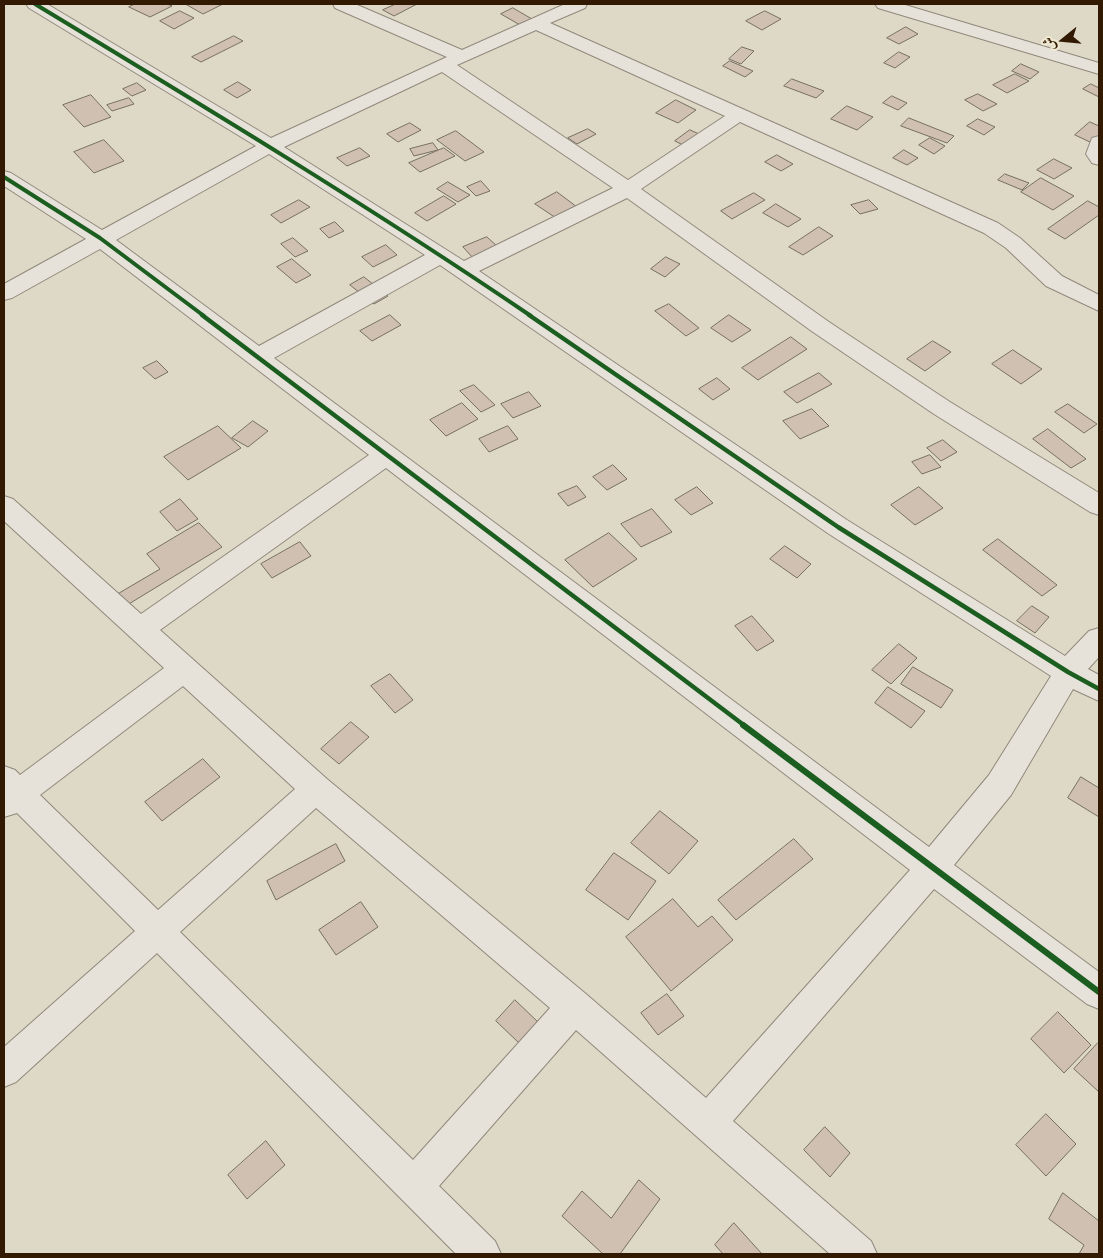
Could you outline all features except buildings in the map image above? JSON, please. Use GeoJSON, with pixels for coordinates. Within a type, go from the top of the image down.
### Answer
{"type":"FeatureCollection","features":[{"type":"Feature","properties":{"kind":"street"},"geometry":{"type":"LineString","coordinates":[[35,4],[270,146],[463,270],[838,527],[1068,672],[1099,689]]}},
{"type":"Feature","properties":{"kind":"street"},"geometry":{"type":"LineString","coordinates":[[341,4],[452,61],[821,327],[901,381],[1099,504]]}},
{"type":"Feature","properties":{"kind":"street"},"geometry":{"type":"LineString","coordinates":[[4,293],[100,238],[270,146],[365,100],[579,4]]}},
{"type":"Feature","properties":{"kind":"street"},"geometry":{"type":"LineString","coordinates":[[884,4],[1099,69]]}},
{"type":"Feature","properties":{"kind":"street"},"geometry":{"type":"LineString","coordinates":[[535,23],[997,231],[1054,281],[1099,304]]}},
{"type":"Feature","properties":{"kind":"street"},"geometry":{"type":"LineString","coordinates":[[463,270],[628,189],[740,114]]}},
{"type":"Feature","properties":{"kind":"street"},"geometry":{"type":"LineString","coordinates":[[1099,142],[1096,154],[1099,159]]}},
{"type":"Feature","properties":{"kind":"street"},"geometry":{"type":"LineString","coordinates":[[4,177],[100,238],[932,868],[1099,992]]}},
{"type":"Feature","properties":{"kind":"street"},"geometry":{"type":"LineString","coordinates":[[258,357],[440,256]]}},
{"type":"Feature","properties":{"kind":"street"},"geometry":{"type":"LineString","coordinates":[[139,630],[387,454]]}},
{"type":"Feature","properties":{"kind":"street"},"geometry":{"type":"LineString","coordinates":[[4,506],[316,790],[574,1006],[858,1254]]}},
{"type":"Feature","properties":{"kind":"street"},"geometry":{"type":"LineString","coordinates":[[709,1122],[932,868],[1000,785],[1068,672],[1099,639]]}},
{"type":"Feature","properties":{"kind":"street"},"geometry":{"type":"LineString","coordinates":[[184,669],[9,792],[157,931],[482,1254]]}},
{"type":"Feature","properties":{"kind":"street"},"geometry":{"type":"LineString","coordinates":[[4,1070],[316,790]]}},
{"type":"Feature","properties":{"kind":"street"},"geometry":{"type":"LineString","coordinates":[[414,1187],[574,1006]]}},
{"type":"Feature","properties":{"kind":"cycle path"},"geometry":{"type":"LineString","coordinates":[[35,4],[270,146],[463,270],[838,527],[1068,672],[1099,689]]}},
{"type":"Feature","properties":{"kind":"cycle path"},"geometry":{"type":"LineString","coordinates":[[4,177],[100,238],[932,868],[1099,992]]}}]}
